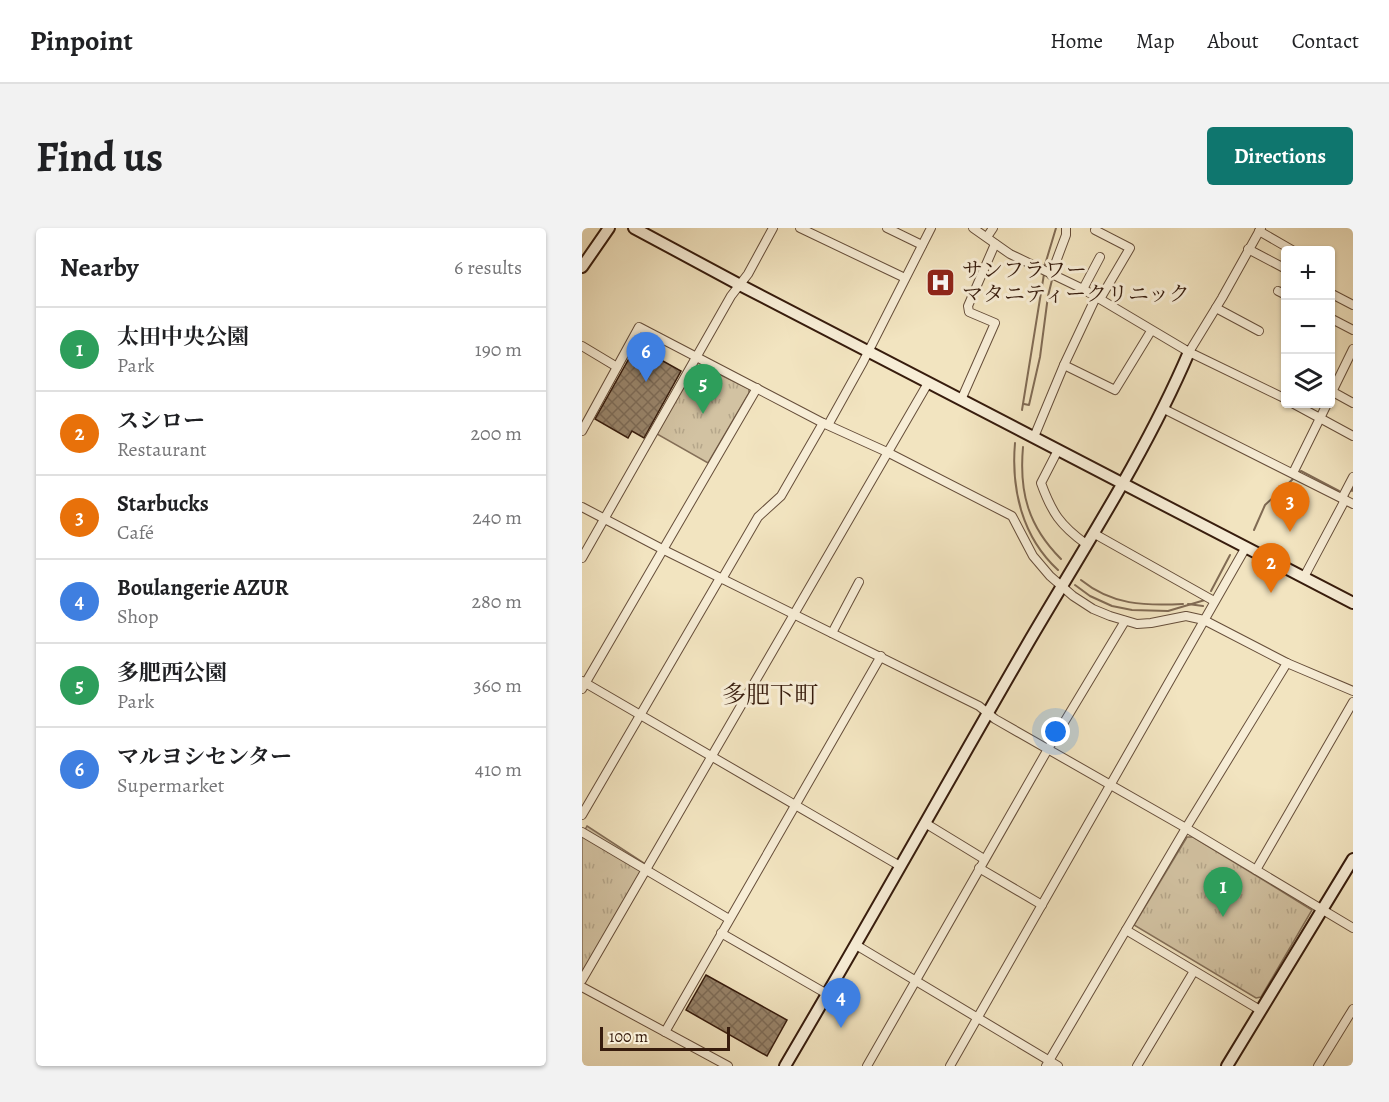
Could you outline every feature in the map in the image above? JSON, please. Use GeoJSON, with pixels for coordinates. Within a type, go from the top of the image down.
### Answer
{"type":"FeatureCollection","features":[{"type":"Feature","properties":{"kind":"street"},"geometry":{"type":"LineString","coordinates":[[582,267],[609,228]]}},
{"type":"Feature","properties":{"kind":"street"},"geometry":{"type":"LineString","coordinates":[[634,228],[1353,603]]}},
{"type":"Feature","properties":{"kind":"street"},"geometry":{"type":"LineString","coordinates":[[582,558],[731,296],[748,274],[773,228]]}},
{"type":"Feature","properties":{"kind":"street"},"geometry":{"type":"LineString","coordinates":[[800,228],[905,278]]}},
{"type":"Feature","properties":{"kind":"street"},"geometry":{"type":"LineString","coordinates":[[887,228],[922,245]]}},
{"type":"Feature","properties":{"kind":"street"},"geometry":{"type":"LineString","coordinates":[[582,816],[758,517],[781,496],[869,352],[932,228]]}},
{"type":"Feature","properties":{"kind":"street"},"geometry":{"type":"LineString","coordinates":[[973,228],[995,244],[1046,273],[1098,298],[1189,352],[1281,397]]}},
{"type":"Feature","properties":{"kind":"street"},"geometry":{"type":"LineString","coordinates":[[987,237],[993,228]]}},
{"type":"Feature","properties":{"kind":"street"},"geometry":{"type":"LineString","coordinates":[[1046,273],[1066,235],[1066,228]]}},
{"type":"Feature","properties":{"kind":"street"},"geometry":{"type":"LineString","coordinates":[[1034,437],[1064,365],[1098,298],[1130,248],[1095,230]]}},
{"type":"Feature","properties":{"kind":"street"},"geometry":{"type":"LineString","coordinates":[[785,1066],[1061,586],[1123,483],[1164,409],[1189,352],[1248,249],[1260,230],[1286,246]]}},
{"type":"Feature","properties":{"kind":"street"},"geometry":{"type":"LineString","coordinates":[[961,399],[995,323],[969,312],[968,306],[995,244]]}},
{"type":"Feature","properties":{"kind":"street"},"geometry":{"type":"LineString","coordinates":[[1248,249],[1281,266]]}},
{"type":"Feature","properties":{"kind":"street"},"geometry":{"type":"LineString","coordinates":[[1083,290],[1100,257]]}},
{"type":"Feature","properties":{"kind":"street"},"geometry":{"type":"LineString","coordinates":[[1335,296],[1353,305]]}},
{"type":"Feature","properties":{"kind":"street"},"geometry":{"type":"LineString","coordinates":[[1216,308],[1259,331]]}},
{"type":"Feature","properties":{"kind":"street"},"geometry":{"type":"LineString","coordinates":[[1335,321],[1353,330]]}},
{"type":"Feature","properties":{"kind":"street"},"geometry":{"type":"LineString","coordinates":[[582,431],[639,327],[826,424],[887,452],[1012,516],[1033,556],[1061,586],[1093,609],[1125,621],[1151,623],[1186,616],[1204,620],[1287,663],[1353,691]]}},
{"type":"Feature","properties":{"kind":"street"},"geometry":{"type":"LineString","coordinates":[[1064,365],[1115,390],[1151,331]]}},
{"type":"Feature","properties":{"kind":"street"},"geometry":{"type":"LineString","coordinates":[[582,346],[617,367]]}},
{"type":"Feature","properties":{"kind":"street"},"geometry":{"type":"LineString","coordinates":[[1335,386],[1353,349]]}},
{"type":"Feature","properties":{"kind":"street"},"geometry":{"type":"LineString","coordinates":[[582,980],[928,383]]}},
{"type":"Feature","properties":{"kind":"street"},"geometry":{"type":"LineString","coordinates":[[757,388],[583,685],[640,714],[900,866]]}},
{"type":"Feature","properties":{"kind":"street"},"geometry":{"type":"LineString","coordinates":[[1335,396],[1353,403]]}},
{"type":"Feature","properties":{"kind":"street"},"geometry":{"type":"LineString","coordinates":[[1301,408],[1353,436]]}},
{"type":"Feature","properties":{"kind":"street"},"geometry":{"type":"LineString","coordinates":[[1293,473],[1325,408]]}},
{"type":"Feature","properties":{"kind":"street"},"geometry":{"type":"LineString","coordinates":[[1164,409],[1353,504]]}},
{"type":"Feature","properties":{"kind":"street"},"geometry":{"type":"LineString","coordinates":[[1058,450],[1041,483],[1049,506],[1056,517],[1086,544]]}},
{"type":"Feature","properties":{"kind":"street"},"geometry":{"type":"LineString","coordinates":[[1304,577],[1353,477]]}},
{"type":"Feature","properties":{"kind":"street"},"geometry":{"type":"LineString","coordinates":[[582,507],[664,550],[980,705],[995,719],[1186,828],[1353,928]]}},
{"type":"Feature","properties":{"kind":"street"},"geometry":{"type":"LineString","coordinates":[[1093,533],[1214,601]]}},
{"type":"Feature","properties":{"kind":"street"},"geometry":{"type":"LineString","coordinates":[[950,1066],[1246,547]]}},
{"type":"Feature","properties":{"kind":"street"},"geometry":{"type":"LineString","coordinates":[[832,633],[859,582]]}},
{"type":"Feature","properties":{"kind":"street"},"geometry":{"type":"LineString","coordinates":[[867,1066],[979,868],[1125,621]]}},
{"type":"Feature","properties":{"kind":"street"},"geometry":{"type":"LineString","coordinates":[[665,1032],[880,656]]}},
{"type":"Feature","properties":{"kind":"street"},"geometry":{"type":"LineString","coordinates":[[1048,1063],[1186,828],[1287,663]]}},
{"type":"Feature","properties":{"kind":"street"},"geometry":{"type":"LineString","coordinates":[[1256,870],[1353,702]]}},
{"type":"Feature","properties":{"kind":"street"},"geometry":{"type":"LineString","coordinates":[[925,823],[984,860]]}},
{"type":"Feature","properties":{"kind":"street"},"geometry":{"type":"LineString","coordinates":[[582,832],[729,918]]}},
{"type":"Feature","properties":{"kind":"street"},"geometry":{"type":"LineString","coordinates":[[1227,1066],[1353,859]]}},
{"type":"Feature","properties":{"kind":"street"},"geometry":{"type":"LineString","coordinates":[[979,868],[1042,904]]}},
{"type":"Feature","properties":{"kind":"street"},"geometry":{"type":"LineString","coordinates":[[1126,930],[1260,1010]]}},
{"type":"Feature","properties":{"kind":"street"},"geometry":{"type":"LineString","coordinates":[[721,933],[827,994]]}},
{"type":"Feature","properties":{"kind":"street"},"geometry":{"type":"LineString","coordinates":[[856,945],[1048,1063],[1058,1066]]}},
{"type":"Feature","properties":{"kind":"street"},"geometry":{"type":"LineString","coordinates":[[1137,1066],[1194,971]]}},
{"type":"Feature","properties":{"kind":"street"},"geometry":{"type":"LineString","coordinates":[[582,987],[728,1066]]}},
{"type":"Feature","properties":{"kind":"street"},"geometry":{"type":"LineString","coordinates":[[1318,1066],[1353,1009]]}},
{"type":"Feature","properties":{"kind":"green space"},"geometry":{"type":"Polygon","coordinates":[[[701,365],[749,389],[749,393],[708,463],[657,434],[695,367],[701,365]]]}},
{"type":"Feature","properties":{"kind":"green space"},"geometry":{"type":"Polygon","coordinates":[[[587,826],[650,867],[582,975],[582,835],[587,826]]]}},
{"type":"Feature","properties":{"kind":"green space"},"geometry":{"type":"Polygon","coordinates":[[[1187,837],[1193,837],[1312,910],[1261,997],[1256,998],[1134,925],[1187,837]]]}},
{"type":"Feature","properties":{"kind":"building"},"geometry":{"type":"Polygon","coordinates":[[[636,346],[681,371],[644,438],[632,431],[628,438],[595,419],[636,346]]]}},
{"type":"Feature","properties":{"kind":"building"},"geometry":{"type":"Polygon","coordinates":[[[706,975],[787,1020],[767,1056],[686,1010],[706,975]]]}},
{"type":"Feature","properties":{"kind":"waterway"},"geometry":{"type":"LineString","coordinates":[[1044,268],[1056,228]]}},
{"type":"Feature","properties":{"kind":"waterway"},"geometry":{"type":"LineString","coordinates":[[1022,410],[1044,274]]}},
{"type":"Feature","properties":{"kind":"waterway"},"geometry":{"type":"LineString","coordinates":[[1024,404],[1029,405],[1040,357],[1052,280]]}},
{"type":"Feature","properties":{"kind":"waterway"},"geometry":{"type":"LineString","coordinates":[[1015,443],[1015,478],[1022,511],[1036,543],[1058,570]]}},
{"type":"Feature","properties":{"kind":"waterway"},"geometry":{"type":"LineString","coordinates":[[1023,447],[1023,479],[1028,508],[1041,534],[1061,559]]}},
{"type":"Feature","properties":{"kind":"waterway"},"geometry":{"type":"LineString","coordinates":[[1299,473],[1301,471],[1339,491]]}},
{"type":"Feature","properties":{"kind":"waterway"},"geometry":{"type":"LineString","coordinates":[[1254,530],[1265,505],[1293,479]]}},
{"type":"Feature","properties":{"kind":"waterway"},"geometry":{"type":"LineString","coordinates":[[1211,591],[1230,555]]}},
{"type":"Feature","properties":{"kind":"waterway"},"geometry":{"type":"LineString","coordinates":[[1081,580],[1105,595],[1129,602],[1155,605],[1183,604]]}},
{"type":"Feature","properties":{"kind":"waterway"},"geometry":{"type":"LineString","coordinates":[[1075,585],[1090,596],[1112,606],[1132,610],[1168,611],[1205,600]]}},
{"type":"Feature","properties":{"kind":"waterway"},"geometry":{"type":"LineString","coordinates":[[1188,604],[1203,606]]}},
{"type":"Feature","properties":{"kind":"place","name":"サンフラワー マタニティークリニック"},"geometry":{"type":"Point","coordinates":[941,282]}},
{"type":"Feature","properties":{"kind":"place","name":"マルヨシセンター"},"geometry":{"type":"Point","coordinates":[646,382]}},
{"type":"Feature","properties":{"kind":"place","name":"多肥西公園"},"geometry":{"type":"Point","coordinates":[703,414]}},
{"type":"Feature","properties":{"kind":"place","name":"Starbucks"},"geometry":{"type":"Point","coordinates":[1290,532]}},
{"type":"Feature","properties":{"kind":"place","name":"スシロー"},"geometry":{"type":"Point","coordinates":[1271,593]}},
{"type":"Feature","properties":{"kind":"place","name":"太田中央公園"},"geometry":{"type":"Point","coordinates":[1223,917]}},
{"type":"Feature","properties":{"kind":"place","name":"Boulangerie AZUR"},"geometry":{"type":"Point","coordinates":[841,1028]}},
{"type":"Feature","properties":{"kind":"district","name":"多肥下町"},"geometry":{"type":"Point","coordinates":[770,695]}}]}
